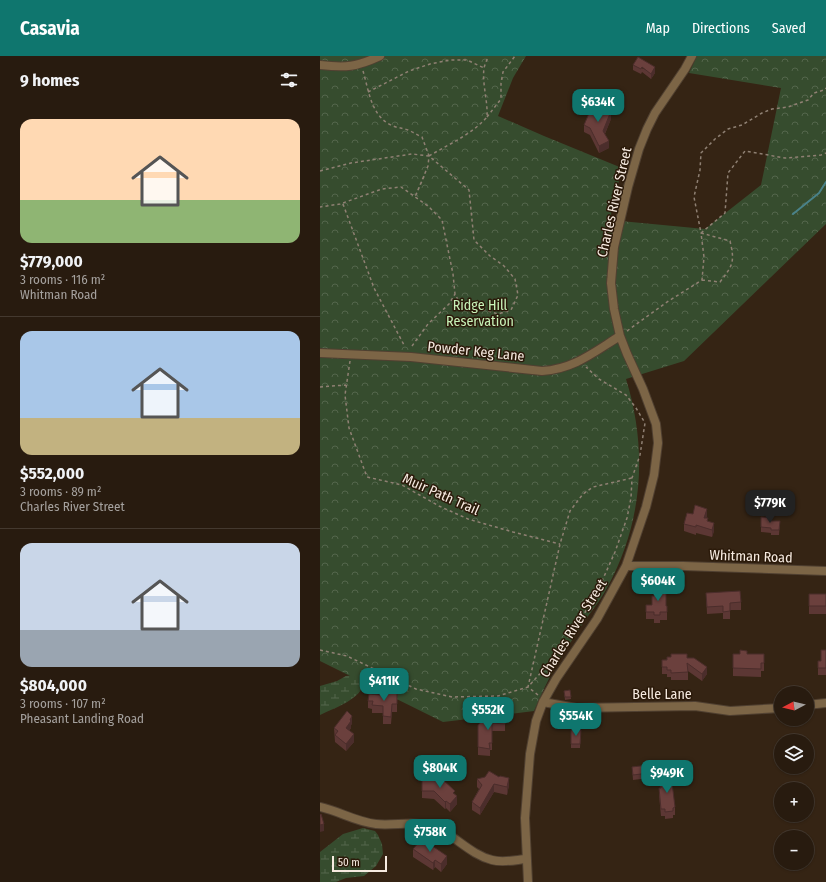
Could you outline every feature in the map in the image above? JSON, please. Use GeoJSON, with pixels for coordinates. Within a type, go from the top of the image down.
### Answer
{"type":"FeatureCollection","features":[{"type":"Feature","properties":{"kind":"street"},"geometry":{"type":"LineString","coordinates":[[320,65],[337,67],[351,66],[361,64],[380,56]]}},
{"type":"Feature","properties":{"kind":"street","name":"Charles River Street"},"geometry":{"type":"LineString","coordinates":[[528,882],[525,818],[530,754],[536,721],[543,703],[556,679],[597,619],[626,566],[653,481],[658,443],[656,424],[648,401],[620,336],[614,309],[612,283],[614,247],[628,187],[639,149],[655,113],[692,56]]}},
{"type":"Feature","properties":{"kind":"street","name":"Powder Keg Lane"},"geometry":{"type":"LineString","coordinates":[[320,354],[411,357],[542,371],[566,367],[580,361],[620,336]]}},
{"type":"Feature","properties":{"kind":"street","name":"Whitman Road"},"geometry":{"type":"LineString","coordinates":[[626,566],[683,566],[826,571]]}},
{"type":"Feature","properties":{"kind":"street","name":"Belle Lane"},"geometry":{"type":"LineString","coordinates":[[543,703],[576,708],[695,706],[730,711],[774,708]]}},
{"type":"Feature","properties":{"kind":"street"},"geometry":{"type":"LineString","coordinates":[[814,704],[826,703]]}},
{"type":"Feature","properties":{"kind":"street"},"geometry":{"type":"LineString","coordinates":[[320,807],[359,821],[377,824],[410,823],[428,825],[441,830],[476,853],[493,860],[506,862],[526,859]]}},
{"type":"Feature","properties":{"kind":"path"},"geometry":{"type":"LineString","coordinates":[[487,117],[488,104],[484,90],[484,68],[488,56]]}},
{"type":"Feature","properties":{"kind":"path"},"geometry":{"type":"LineString","coordinates":[[428,156],[467,135],[478,127],[487,117],[501,99],[501,82],[503,72],[515,56]]}},
{"type":"Feature","properties":{"kind":"path"},"geometry":{"type":"LineString","coordinates":[[368,92],[409,71],[430,64],[450,60],[467,60],[484,68]]}},
{"type":"Feature","properties":{"kind":"path"},"geometry":{"type":"LineString","coordinates":[[361,64],[368,92],[373,106],[380,118],[393,126],[408,130],[422,137],[428,156],[428,166],[415,197]]}},
{"type":"Feature","properties":{"kind":"path"},"geometry":{"type":"LineString","coordinates":[[702,280],[704,257],[694,197],[700,170],[701,153],[714,138],[728,129],[742,125],[762,113],[788,107],[808,100],[814,93],[826,88]]}},
{"type":"Feature","properties":{"kind":"path"},"geometry":{"type":"LineString","coordinates":[[700,233],[725,213],[728,173],[745,151],[785,158],[821,155],[826,153]]}},
{"type":"Feature","properties":{"kind":"path"},"geometry":{"type":"LineString","coordinates":[[320,171],[350,163],[382,158],[412,154],[428,156],[469,190],[474,240],[490,256],[504,266],[515,279],[518,295],[511,310],[498,314],[459,302],[455,294],[453,274],[442,220],[428,206],[401,187],[382,189],[342,203],[320,207]]}},
{"type":"Feature","properties":{"kind":"path"},"geometry":{"type":"LineString","coordinates":[[342,203],[374,288],[404,345]]}},
{"type":"Feature","properties":{"kind":"path"},"geometry":{"type":"LineString","coordinates":[[620,336],[702,280],[720,282],[730,269],[733,254],[730,241],[700,233]]}},
{"type":"Feature","properties":{"kind":"path"},"geometry":{"type":"LineString","coordinates":[[412,346],[428,324],[449,304],[455,294]]}},
{"type":"Feature","properties":{"kind":"path","name":"Muir Path Trail"},"geometry":{"type":"LineString","coordinates":[[352,354],[345,395],[349,428],[367,477],[402,485],[439,506],[468,518],[513,532],[560,544]]}},
{"type":"Feature","properties":{"kind":"path"},"geometry":{"type":"LineString","coordinates":[[320,650],[346,656],[416,689],[452,697],[498,696],[528,687],[555,657],[594,599],[615,552],[627,518],[631,498],[632,478],[640,455],[645,423],[626,395],[599,379],[580,361]]}},
{"type":"Feature","properties":{"kind":"path"},"geometry":{"type":"LineString","coordinates":[[320,387],[347,384]]}},
{"type":"Feature","properties":{"kind":"path"},"geometry":{"type":"LineString","coordinates":[[528,687],[560,544],[570,511],[583,494],[593,487],[632,478]]}},
{"type":"Feature","properties":{"kind":"path"},"geometry":{"type":"LineString","coordinates":[[528,687],[539,696],[543,703]]}},
{"type":"Feature","properties":{"kind":"green space","name":"Ridge Hill Reservation"},"geometry":{"type":"Polygon","coordinates":[[[320,56],[526,56],[513,78],[498,116],[622,168],[610,220],[705,229],[761,185],[781,88],[689,73],[697,56],[826,56],[826,224],[684,361],[626,379],[633,406],[639,459],[635,512],[619,563],[607,588],[559,660],[534,711],[443,722],[320,661],[320,56]]]}},
{"type":"Feature","properties":{"kind":"green space"},"geometry":{"type":"Polygon","coordinates":[[[354,675],[364,681],[359,693],[340,706],[320,715],[320,686],[337,681],[346,676],[354,675]]]}},
{"type":"Feature","properties":{"kind":"green space"},"geometry":{"type":"Polygon","coordinates":[[[363,828],[375,831],[382,844],[383,854],[376,866],[364,876],[346,878],[336,882],[320,882],[320,852],[343,834],[363,828]]]}},
{"type":"Feature","properties":{"kind":"building"},"geometry":{"type":"Polygon","coordinates":[[[638,57],[655,67],[651,74],[642,67],[641,69],[633,65],[638,57]]]}},
{"type":"Feature","properties":{"kind":"building"},"geometry":{"type":"Polygon","coordinates":[[[593,104],[611,111],[603,131],[609,141],[599,146],[590,128],[584,125],[593,104]]]}},
{"type":"Feature","properties":{"kind":"building"},"geometry":{"type":"Polygon","coordinates":[[[695,505],[707,509],[704,518],[708,518],[707,521],[714,523],[712,530],[696,525],[696,527],[684,524],[687,513],[693,514],[695,505]]]}},
{"type":"Feature","properties":{"kind":"building"},"geometry":{"type":"Polygon","coordinates":[[[761,517],[772,518],[771,521],[780,521],[779,530],[771,530],[771,528],[761,527],[761,517]]]}},
{"type":"Feature","properties":{"kind":"building"},"geometry":{"type":"Polygon","coordinates":[[[655,588],[664,588],[664,590],[666,590],[667,612],[660,612],[660,615],[654,615],[654,612],[646,612],[646,605],[652,605],[652,596],[654,596],[655,588]]]}},
{"type":"Feature","properties":{"kind":"building"},"geometry":{"type":"Polygon","coordinates":[[[740,591],[741,602],[730,603],[730,611],[723,612],[723,606],[707,607],[706,593],[740,591]]]}},
{"type":"Feature","properties":{"kind":"building"},"geometry":{"type":"Polygon","coordinates":[[[809,594],[826,594],[826,606],[809,606],[809,594]]]}},
{"type":"Feature","properties":{"kind":"building"},"geometry":{"type":"Polygon","coordinates":[[[740,650],[747,651],[747,654],[764,654],[764,663],[761,663],[761,669],[733,668],[733,654],[740,654],[740,650]]]}},
{"type":"Feature","properties":{"kind":"building"},"geometry":{"type":"Polygon","coordinates":[[[821,650],[826,650],[826,668],[818,668],[818,661],[821,661],[821,650]]]}},
{"type":"Feature","properties":{"kind":"building"},"geometry":{"type":"Polygon","coordinates":[[[671,654],[687,654],[687,658],[694,658],[707,667],[702,674],[687,663],[688,672],[671,673],[671,670],[667,670],[667,667],[662,667],[662,660],[667,660],[667,657],[671,657],[671,654]]]}},
{"type":"Feature","properties":{"kind":"building"},"geometry":{"type":"Polygon","coordinates":[[[570,690],[571,697],[565,697],[564,691],[570,690]]]}},
{"type":"Feature","properties":{"kind":"building"},"geometry":{"type":"Polygon","coordinates":[[[380,692],[397,693],[397,704],[392,704],[391,717],[383,716],[383,706],[372,705],[373,701],[368,701],[369,694],[380,695],[380,692]]]}},
{"type":"Feature","properties":{"kind":"building"},"geometry":{"type":"Polygon","coordinates":[[[347,711],[352,716],[351,721],[346,728],[354,734],[346,744],[335,735],[338,731],[334,728],[347,711]]]}},
{"type":"Feature","properties":{"kind":"building"},"geometry":{"type":"Polygon","coordinates":[[[488,716],[505,717],[505,724],[492,723],[492,743],[489,743],[490,749],[478,747],[478,725],[488,716]]]}},
{"type":"Feature","properties":{"kind":"building"},"geometry":{"type":"Polygon","coordinates":[[[571,730],[581,730],[580,744],[571,744],[571,730]]]}},
{"type":"Feature","properties":{"kind":"building"},"geometry":{"type":"Polygon","coordinates":[[[648,765],[649,773],[633,775],[632,767],[648,765]]]}},
{"type":"Feature","properties":{"kind":"building"},"geometry":{"type":"Polygon","coordinates":[[[489,771],[499,777],[509,778],[507,787],[494,784],[480,808],[472,802],[482,785],[477,779],[485,777],[489,771]]]}},
{"type":"Feature","properties":{"kind":"building"},"geometry":{"type":"Polygon","coordinates":[[[669,775],[670,784],[672,783],[675,807],[673,808],[673,811],[665,812],[665,809],[661,809],[659,788],[661,788],[660,776],[669,775]]]}},
{"type":"Feature","properties":{"kind":"building"},"geometry":{"type":"Polygon","coordinates":[[[436,776],[440,777],[455,791],[453,793],[457,796],[450,804],[446,801],[445,802],[434,791],[422,791],[422,780],[433,780],[436,776]]]}},
{"type":"Feature","properties":{"kind":"building"},"geometry":{"type":"Polygon","coordinates":[[[321,814],[324,824],[320,825],[320,815],[321,814]]]}},
{"type":"Feature","properties":{"kind":"building"},"geometry":{"type":"Polygon","coordinates":[[[425,841],[447,856],[441,864],[435,860],[433,863],[413,849],[419,842],[423,845],[425,841]]]}},
{"type":"Feature","properties":{"kind":"waterway"},"geometry":{"type":"LineString","coordinates":[[793,214],[819,193],[826,182]]}}]}
